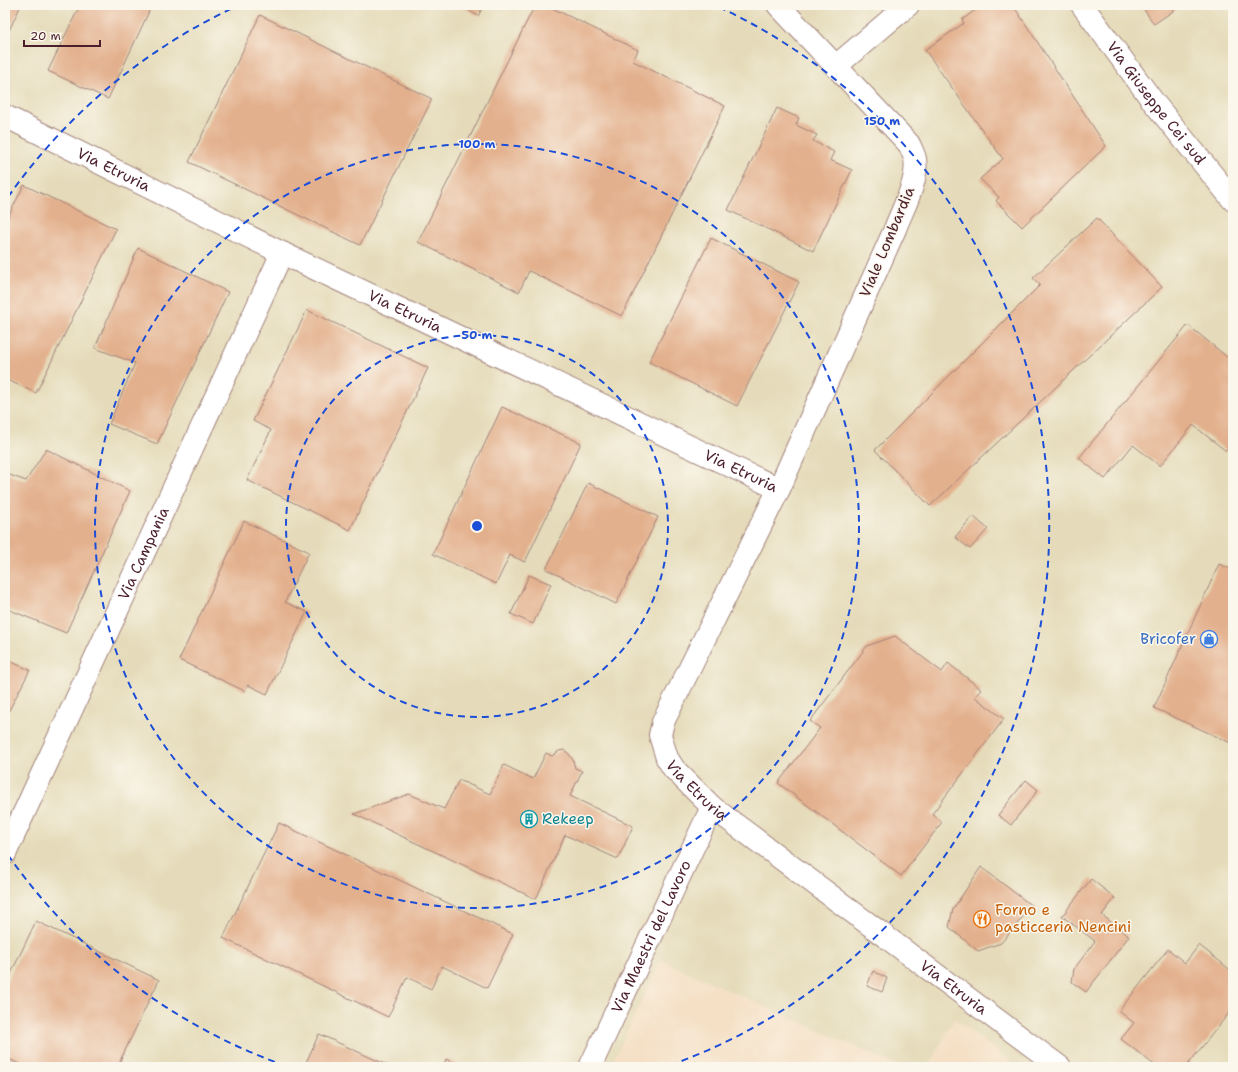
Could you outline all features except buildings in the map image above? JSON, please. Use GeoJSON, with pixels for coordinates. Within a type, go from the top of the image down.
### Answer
{"type":"FeatureCollection","features":[{"type":"Feature","properties":{"kind":"street","name":"Viale Lombardia"},"geometry":{"type":"LineString","coordinates":[[778,5],[908,144],[915,159],[915,173],[911,188],[895,229],[779,489]]}},
{"type":"Feature","properties":{"kind":"street"},"geometry":{"type":"LineString","coordinates":[[836,66],[908,5]]}},
{"type":"Feature","properties":{"kind":"street","name":"Via Giuseppe Cei sud"},"geometry":{"type":"LineString","coordinates":[[1082,5],[1155,104],[1233,200]]}},
{"type":"Feature","properties":{"kind":"street","name":"Via Etruria"},"geometry":{"type":"LineString","coordinates":[[6,120],[779,489],[663,722],[660,735],[667,758],[674,769],[712,807],[1060,1067]]}},
{"type":"Feature","properties":{"kind":"street","name":"Via Campania"},"geometry":{"type":"LineString","coordinates":[[5,854],[282,253]]}},
{"type":"Feature","properties":{"kind":"street","name":"Via Maestri del Lavoro"},"geometry":{"type":"LineString","coordinates":[[590,1067],[712,807]]}},
{"type":"Feature","properties":{"kind":"shaded area"},"geometry":{"type":"Polygon","coordinates":[[[5,5],[1233,5],[1233,1067],[1017,1067],[954,1018],[929,1067],[900,1067],[661,960],[610,1067],[5,1067],[5,5]]]}},
{"type":"Feature","properties":{"kind":"place","name":"Bricofer"},"geometry":{"type":"Point","coordinates":[1209,639]}},
{"type":"Feature","properties":{"kind":"place","name":"Rekeep"},"geometry":{"type":"Point","coordinates":[529,819]}},
{"type":"Feature","properties":{"kind":"place","name":"Forno e pasticceria Nencini"},"geometry":{"type":"Point","coordinates":[982,919]}}]}
